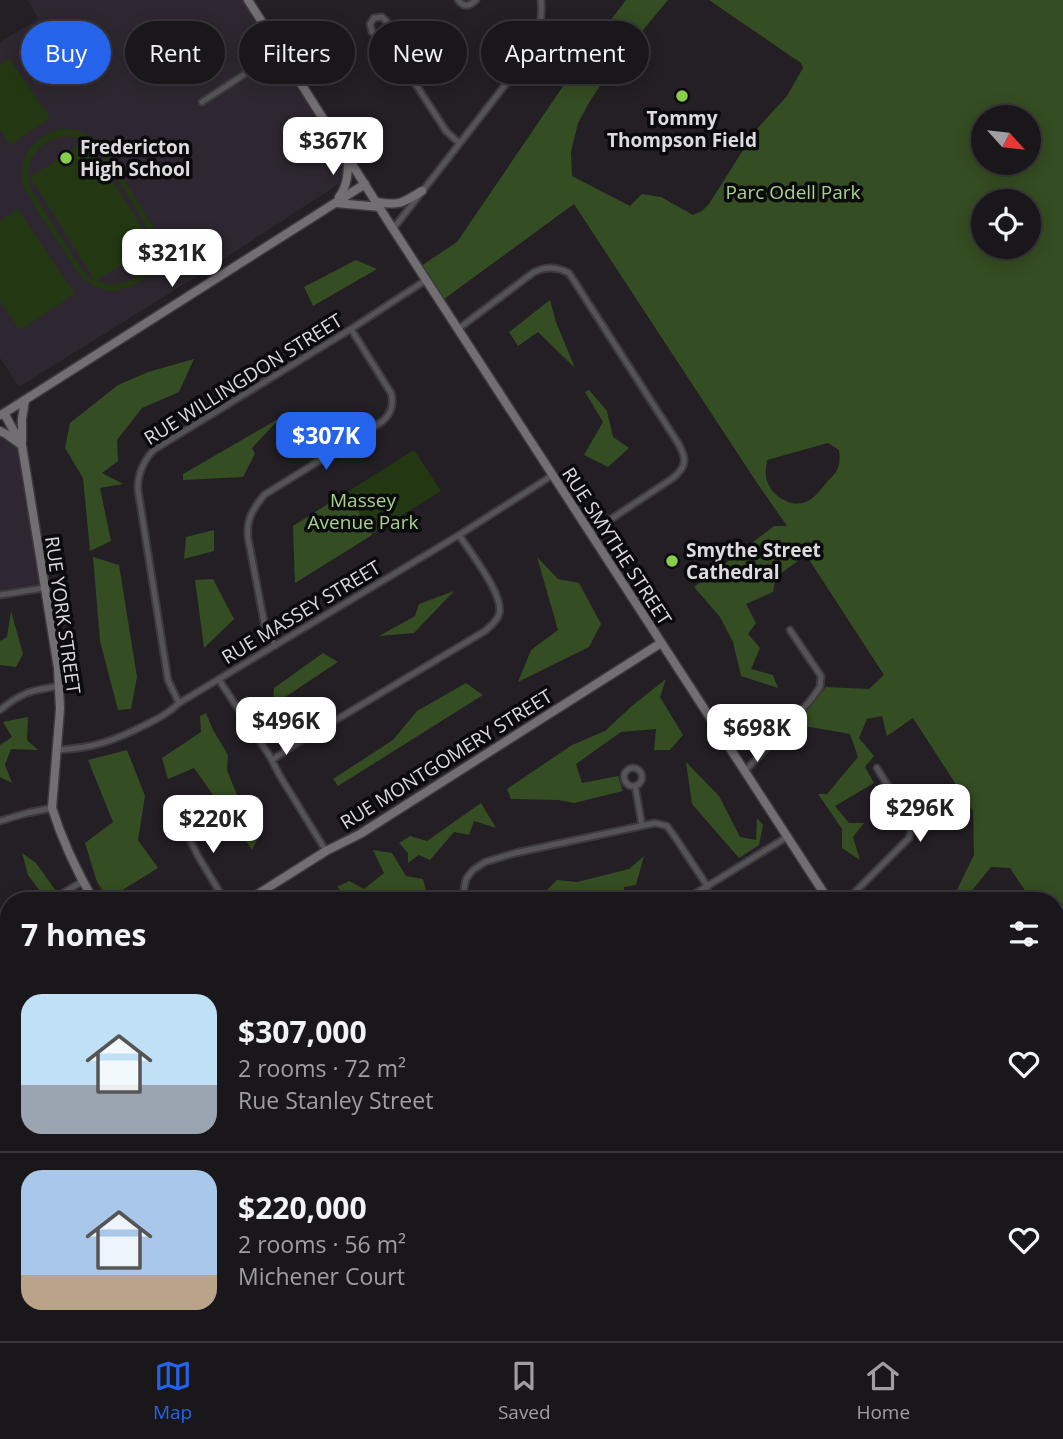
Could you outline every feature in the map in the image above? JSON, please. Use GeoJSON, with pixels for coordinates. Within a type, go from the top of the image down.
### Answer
{"type":"FeatureCollection","features":[{"type":"Feature","properties":{"kind":"street","name":"RUE SMYTHE STREET"},"geometry":{"type":"LineString","coordinates":[[248,0],[261,21]]}},
{"type":"Feature","properties":{"kind":"street"},"geometry":{"type":"LineString","coordinates":[[458,0],[468,6],[476,0]]}},
{"type":"Feature","properties":{"kind":"street"},"geometry":{"type":"LineString","coordinates":[[393,229],[526,58],[539,33],[541,0]]}},
{"type":"Feature","properties":{"kind":"street"},"geometry":{"type":"LineString","coordinates":[[374,18],[386,20],[387,40],[372,32],[370,24],[374,18]]}},
{"type":"Feature","properties":{"kind":"street"},"geometry":{"type":"LineString","coordinates":[[202,102],[239,78]]}},
{"type":"Feature","properties":{"kind":"street","name":"RUE SMYTHE STREET"},"geometry":{"type":"LineString","coordinates":[[301,84],[823,892]]}},
{"type":"Feature","properties":{"kind":"street"},"geometry":{"type":"LineString","coordinates":[[416,84],[446,131],[459,143]]}},
{"type":"Feature","properties":{"kind":"street"},"geometry":{"type":"LineString","coordinates":[[336,203],[345,190],[348,157]]}},
{"type":"Feature","properties":{"kind":"street"},"geometry":{"type":"LineString","coordinates":[[2,414],[365,184]]}},
{"type":"Feature","properties":{"kind":"street"},"geometry":{"type":"LineString","coordinates":[[336,203],[394,205],[422,191]]}},
{"type":"Feature","properties":{"kind":"street"},"geometry":{"type":"LineString","coordinates":[[458,329],[534,272],[557,267],[569,273],[678,443],[684,461],[682,470],[673,478],[590,533]]}},
{"type":"Feature","properties":{"kind":"street","name":"RUE WILLINGDON STREET"},"geometry":{"type":"LineString","coordinates":[[179,703],[168,680],[138,490],[137,482],[147,456],[426,280]]}},
{"type":"Feature","properties":{"kind":"street"},"geometry":{"type":"LineString","coordinates":[[275,645],[265,627],[248,538],[247,526],[253,512],[264,495],[386,420],[390,414],[393,399],[391,393],[351,329]]}},
{"type":"Feature","properties":{"kind":"street"},"geometry":{"type":"LineString","coordinates":[[22,446],[25,400]]}},
{"type":"Feature","properties":{"kind":"street","name":"RUE YORK STREET"},"geometry":{"type":"LineString","coordinates":[[2,414],[22,446],[60,685],[52,807],[56,822],[89,892]]}},
{"type":"Feature","properties":{"kind":"street"},"geometry":{"type":"LineString","coordinates":[[0,431],[22,446]]}},
{"type":"Feature","properties":{"kind":"street","name":"RUE MASSEY STREET"},"geometry":{"type":"LineString","coordinates":[[57,750],[85,748],[113,741],[169,713],[179,703],[459,535],[553,475]]}},
{"type":"Feature","properties":{"kind":"street"},"geometry":{"type":"LineString","coordinates":[[272,760],[485,631],[495,622],[500,613],[496,591],[459,535]]}},
{"type":"Feature","properties":{"kind":"street"},"geometry":{"type":"LineString","coordinates":[[0,595],[44,588]]}},
{"type":"Feature","properties":{"kind":"street"},"geometry":{"type":"LineString","coordinates":[[745,771],[821,687],[821,676],[790,630]]}},
{"type":"Feature","properties":{"kind":"street","name":"RUE MONTGOMERY STREET"},"geometry":{"type":"LineString","coordinates":[[261,892],[326,851],[360,834],[661,643]]}},
{"type":"Feature","properties":{"kind":"street"},"geometry":{"type":"LineString","coordinates":[[219,680],[272,760],[326,851]]}},
{"type":"Feature","properties":{"kind":"street"},"geometry":{"type":"LineString","coordinates":[[0,710],[27,692],[60,685]]}},
{"type":"Feature","properties":{"kind":"street"},"geometry":{"type":"LineString","coordinates":[[855,892],[909,838],[911,830],[909,820],[877,768]]}},
{"type":"Feature","properties":{"kind":"street"},"geometry":{"type":"LineString","coordinates":[[635,786],[642,825]]}},
{"type":"Feature","properties":{"kind":"street"},"geometry":{"type":"LineString","coordinates":[[0,821],[52,807]]}},
{"type":"Feature","properties":{"kind":"street"},"geometry":{"type":"LineString","coordinates":[[180,820],[220,892]]}},
{"type":"Feature","properties":{"kind":"street"},"geometry":{"type":"LineString","coordinates":[[464,892],[466,879],[485,862],[655,823],[667,827],[676,837],[708,887]]}},
{"type":"Feature","properties":{"kind":"street"},"geometry":{"type":"LineString","coordinates":[[699,892],[787,836]]}},
{"type":"Feature","properties":{"kind":"street"},"geometry":{"type":"LineString","coordinates":[[65,892],[83,881]]}},
{"type":"Feature","properties":{"kind":"shaded area"},"geometry":{"type":"Polygon","coordinates":[[[28,0],[253,0],[264,21],[239,21],[239,84],[301,84],[348,157],[339,184],[19,387],[0,358],[0,42],[21,29],[21,84],[111,84],[111,21],[35,21],[38,19],[28,0]]]}},
{"type":"Feature","properties":{"kind":"shaded area"},"geometry":{"type":"Polygon","coordinates":[[[0,431],[22,446],[44,588],[0,595],[0,431]]]}},
{"type":"Feature","properties":{"kind":"green space","name":"Parc Odell Park"},"geometry":{"type":"Polygon","coordinates":[[[626,0],[668,0],[649,23],[610,21],[626,0]]]}},
{"type":"Feature","properties":{"kind":"green space","name":"Parc Odell Park"},"geometry":{"type":"Polygon","coordinates":[[[709,0],[1063,0],[1063,892],[1026,892],[1010,868],[991,867],[971,892],[956,892],[974,855],[973,811],[913,718],[887,736],[882,716],[867,719],[859,738],[874,756],[865,767],[874,783],[835,806],[849,823],[864,823],[853,837],[860,860],[842,848],[842,829],[818,794],[827,794],[858,757],[850,734],[793,724],[826,687],[869,689],[884,675],[806,555],[776,577],[773,592],[746,604],[756,623],[748,634],[760,648],[751,669],[773,675],[778,688],[741,676],[733,642],[720,617],[694,587],[774,526],[787,526],[574,204],[440,302],[418,268],[457,242],[565,84],[601,84],[578,123],[571,152],[572,176],[630,206],[642,194],[661,197],[693,215],[702,211],[755,131],[787,96],[803,68],[801,63],[709,0]],[[828,443],[767,460],[766,476],[771,489],[783,500],[804,503],[813,497],[838,468],[839,450],[828,443]]]}},
{"type":"Feature","properties":{"kind":"green space"},"geometry":{"type":"Polygon","coordinates":[[[9,58],[21,76],[21,84],[27,84],[50,118],[10,145],[0,130],[0,64],[9,58]]]}},
{"type":"Feature","properties":{"kind":"green space"},"geometry":{"type":"Polygon","coordinates":[[[61,129],[79,131],[104,148],[170,254],[166,257],[158,244],[152,267],[145,277],[135,284],[109,290],[96,287],[82,278],[23,186],[22,167],[25,158],[36,142],[61,129]],[[65,136],[36,151],[29,166],[29,183],[81,268],[95,281],[30,177],[86,141],[65,136]],[[87,141],[152,243],[143,221],[124,190],[87,141]],[[152,245],[96,281],[116,284],[134,278],[146,265],[152,245]]]}},
{"type":"Feature","properties":{"kind":"green space"},"geometry":{"type":"Polygon","coordinates":[[[18,209],[75,294],[20,330],[0,301],[0,221],[18,209]]]}},
{"type":"Feature","properties":{"kind":"green space"},"geometry":{"type":"Polygon","coordinates":[[[356,260],[377,269],[313,306],[304,287],[356,260]]]}},
{"type":"Feature","properties":{"kind":"green space"},"geometry":{"type":"Polygon","coordinates":[[[550,300],[575,368],[538,332],[518,346],[509,332],[550,300]]]}},
{"type":"Feature","properties":{"kind":"green space"},"geometry":{"type":"Polygon","coordinates":[[[194,359],[179,392],[142,408],[117,440],[118,461],[102,473],[123,484],[100,488],[111,541],[90,551],[83,478],[65,448],[70,423],[118,385],[148,372],[194,359]]]}},
{"type":"Feature","properties":{"kind":"green space"},"geometry":{"type":"Polygon","coordinates":[[[589,390],[607,411],[613,437],[629,448],[608,467],[584,455],[603,422],[585,392],[589,390]]]}},
{"type":"Feature","properties":{"kind":"green space"},"geometry":{"type":"Polygon","coordinates":[[[280,418],[252,448],[255,454],[243,477],[183,480],[183,474],[280,418]]]}},
{"type":"Feature","properties":{"kind":"green space","name":"Massey Avenue Park"},"geometry":{"type":"Polygon","coordinates":[[[414,450],[441,491],[295,583],[293,526],[414,450]]]}},
{"type":"Feature","properties":{"kind":"green space"},"geometry":{"type":"Polygon","coordinates":[[[347,492],[372,535],[295,583],[293,526],[347,492]]]}},
{"type":"Feature","properties":{"kind":"green space"},"geometry":{"type":"Polygon","coordinates":[[[214,530],[214,551],[184,559],[186,537],[214,530]]]}},
{"type":"Feature","properties":{"kind":"green space"},"geometry":{"type":"Polygon","coordinates":[[[93,557],[119,565],[137,677],[131,709],[118,710],[100,641],[93,557]]]}},
{"type":"Feature","properties":{"kind":"green space"},"geometry":{"type":"Polygon","coordinates":[[[537,557],[558,579],[579,583],[601,624],[589,647],[518,682],[531,650],[558,630],[537,557]]]}},
{"type":"Feature","properties":{"kind":"green space"},"geometry":{"type":"Polygon","coordinates":[[[213,579],[234,619],[204,648],[195,580],[213,579]]]}},
{"type":"Feature","properties":{"kind":"green space"},"geometry":{"type":"Polygon","coordinates":[[[454,591],[414,633],[379,636],[415,616],[419,604],[454,591]]]}},
{"type":"Feature","properties":{"kind":"green space"},"geometry":{"type":"Polygon","coordinates":[[[11,611],[23,654],[16,667],[0,665],[0,641],[7,637],[11,611]]]}},
{"type":"Feature","properties":{"kind":"green space"},"geometry":{"type":"Polygon","coordinates":[[[323,653],[338,662],[273,705],[274,688],[323,653]]]}},
{"type":"Feature","properties":{"kind":"green space"},"geometry":{"type":"Polygon","coordinates":[[[666,679],[660,697],[683,735],[670,750],[654,750],[656,729],[621,732],[576,764],[582,783],[618,776],[623,791],[574,803],[511,799],[507,789],[572,745],[605,731],[666,679]]]}},
{"type":"Feature","properties":{"kind":"green space"},"geometry":{"type":"Polygon","coordinates":[[[466,683],[483,695],[338,786],[333,779],[393,740],[417,711],[466,683]]]}},
{"type":"Feature","properties":{"kind":"green space"},"geometry":{"type":"Polygon","coordinates":[[[206,713],[228,755],[227,770],[241,805],[258,809],[258,838],[252,850],[194,768],[168,779],[162,758],[201,732],[200,716],[206,713]]]}},
{"type":"Feature","properties":{"kind":"green space"},"geometry":{"type":"Polygon","coordinates":[[[28,717],[27,740],[38,750],[11,749],[5,765],[12,783],[0,777],[0,745],[12,737],[3,722],[28,717]]]}},
{"type":"Feature","properties":{"kind":"green space"},"geometry":{"type":"Polygon","coordinates":[[[127,750],[145,796],[138,840],[158,868],[119,892],[103,892],[97,882],[85,843],[113,822],[88,760],[127,750]]]}},
{"type":"Feature","properties":{"kind":"green space"},"geometry":{"type":"Polygon","coordinates":[[[686,762],[719,796],[740,837],[756,840],[757,818],[763,825],[759,845],[739,858],[692,804],[686,762]]]}},
{"type":"Feature","properties":{"kind":"green space"},"geometry":{"type":"Polygon","coordinates":[[[481,803],[496,828],[474,821],[469,835],[454,832],[430,860],[419,855],[408,863],[408,853],[399,843],[410,836],[427,841],[481,803]]]}},
{"type":"Feature","properties":{"kind":"green space"},"geometry":{"type":"Polygon","coordinates":[[[373,850],[392,853],[406,876],[423,879],[427,892],[343,892],[337,887],[349,881],[364,889],[384,873],[373,850]]]}},
{"type":"Feature","properties":{"kind":"green space"},"geometry":{"type":"Polygon","coordinates":[[[22,853],[36,863],[56,891],[41,892],[28,875],[22,853]]]}},
{"type":"Feature","properties":{"kind":"green space"},"geometry":{"type":"Polygon","coordinates":[[[644,856],[636,885],[624,887],[624,892],[545,892],[557,880],[577,882],[629,869],[644,856]]]}},
{"type":"Feature","properties":{"kind":"place","name":"Tommy Thompson Field"},"geometry":{"type":"Point","coordinates":[682,96]}},
{"type":"Feature","properties":{"kind":"place","name":"Fredericton High School"},"geometry":{"type":"Point","coordinates":[66,158]}},
{"type":"Feature","properties":{"kind":"place","name":"Smythe Street Cathedral"},"geometry":{"type":"Point","coordinates":[672,561]}}]}
